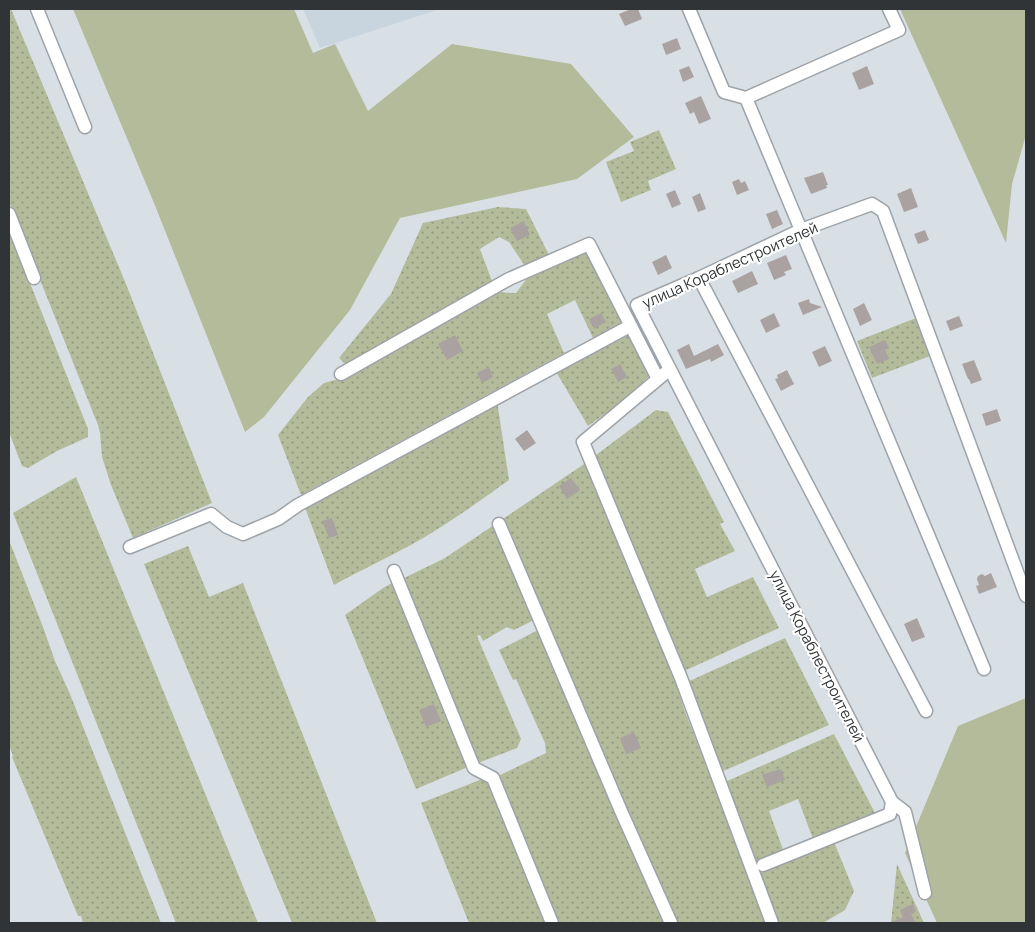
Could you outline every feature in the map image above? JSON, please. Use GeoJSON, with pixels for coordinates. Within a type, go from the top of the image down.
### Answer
{"type":"FeatureCollection","features":[{"type":"Feature","properties":{"kind":"street"},"geometry":{"type":"LineString","coordinates":[[37,9],[85,127]]}},
{"type":"Feature","properties":{"kind":"street"},"geometry":{"type":"LineString","coordinates":[[689,9],[724,92],[746,98],[899,30],[888,9]]}},
{"type":"Feature","properties":{"kind":"street"},"geometry":{"type":"LineString","coordinates":[[746,98],[984,669]]}},
{"type":"Feature","properties":{"kind":"street","name":"улица Кораблестроителей"},"geometry":{"type":"LineString","coordinates":[[925,893],[905,812],[892,802],[636,305],[801,230],[872,204],[882,211],[1026,596]]}},
{"type":"Feature","properties":{"kind":"street"},"geometry":{"type":"LineString","coordinates":[[9,214],[34,278]]}},
{"type":"Feature","properties":{"kind":"street"},"geometry":{"type":"LineString","coordinates":[[341,374],[509,279],[589,244],[658,379]]}},
{"type":"Feature","properties":{"kind":"street"},"geometry":{"type":"LineString","coordinates":[[699,278],[926,711]]}},
{"type":"Feature","properties":{"kind":"street"},"geometry":{"type":"LineString","coordinates":[[130,547],[211,514],[227,527],[243,534],[278,520],[298,505],[630,326]]}},
{"type":"Feature","properties":{"kind":"street"},"geometry":{"type":"LineString","coordinates":[[670,369],[583,442],[681,678],[772,923]]}},
{"type":"Feature","properties":{"kind":"street"},"geometry":{"type":"LineString","coordinates":[[499,524],[617,802],[671,923]]}},
{"type":"Feature","properties":{"kind":"street"},"geometry":{"type":"LineString","coordinates":[[394,571],[474,768],[493,778],[552,923]]}},
{"type":"Feature","properties":{"kind":"street"},"geometry":{"type":"LineString","coordinates":[[763,865],[890,814],[892,802]]}},
{"type":"Feature","properties":{"kind":"shaded area"},"geometry":{"type":"Polygon","coordinates":[[[303,9],[440,9],[320,48],[303,9]]]}},
{"type":"Feature","properties":{"kind":"green space"},"geometry":{"type":"Polygon","coordinates":[[[9,9],[11,9],[126,284],[212,503],[133,538],[111,485],[102,457],[98,425],[9,202],[9,9]]]}},
{"type":"Feature","properties":{"kind":"green space"},"geometry":{"type":"Polygon","coordinates":[[[73,9],[294,9],[313,53],[335,44],[368,111],[452,44],[571,64],[634,137],[577,179],[400,218],[350,310],[264,417],[245,432],[154,203],[73,9]]]}},
{"type":"Feature","properties":{"kind":"green space"},"geometry":{"type":"Polygon","coordinates":[[[900,9],[1026,9],[1026,135],[1012,184],[1006,243],[900,9]]]}},
{"type":"Feature","properties":{"kind":"green space"},"geometry":{"type":"Polygon","coordinates":[[[659,130],[676,169],[648,181],[651,190],[621,202],[606,162],[634,151],[630,142],[659,130]]]}},
{"type":"Feature","properties":{"kind":"green space"},"geometry":{"type":"Polygon","coordinates":[[[498,207],[526,209],[549,255],[525,266],[509,242],[499,237],[480,249],[492,281],[345,364],[339,358],[391,294],[423,223],[498,207]]]}},
{"type":"Feature","properties":{"kind":"green space"},"geometry":{"type":"Polygon","coordinates":[[[9,230],[88,429],[88,437],[57,451],[28,468],[22,466],[9,432],[9,230]]]}},
{"type":"Feature","properties":{"kind":"green space"},"geometry":{"type":"Polygon","coordinates":[[[586,248],[623,322],[593,338],[575,300],[547,314],[564,353],[301,495],[278,435],[308,397],[324,383],[342,378],[493,292],[516,293],[529,276],[586,248]]]}},
{"type":"Feature","properties":{"kind":"green space"},"geometry":{"type":"Polygon","coordinates":[[[916,318],[930,356],[872,378],[857,341],[916,318]]]}},
{"type":"Feature","properties":{"kind":"green space"},"geometry":{"type":"Polygon","coordinates":[[[627,332],[649,376],[623,401],[588,426],[555,370],[627,332]]]}},
{"type":"Feature","properties":{"kind":"green space"},"geometry":{"type":"Polygon","coordinates":[[[497,401],[509,480],[422,539],[334,585],[304,505],[497,401]]]}},
{"type":"Feature","properties":{"kind":"green space"},"geometry":{"type":"Polygon","coordinates":[[[656,410],[668,412],[724,522],[720,524],[735,551],[695,569],[707,597],[753,577],[779,628],[684,671],[596,455],[656,410]]]}},
{"type":"Feature","properties":{"kind":"green space"},"geometry":{"type":"Polygon","coordinates":[[[587,462],[670,664],[684,709],[767,923],[677,923],[503,519],[587,462]]]}},
{"type":"Feature","properties":{"kind":"green space"},"geometry":{"type":"Polygon","coordinates":[[[76,477],[258,923],[176,923],[13,513],[76,477]]]}},
{"type":"Feature","properties":{"kind":"green space"},"geometry":{"type":"Polygon","coordinates":[[[494,525],[534,620],[514,630],[507,627],[483,641],[480,635],[477,636],[521,739],[517,748],[478,763],[402,579],[445,558],[494,525]]]}},
{"type":"Feature","properties":{"kind":"green space"},"geometry":{"type":"Polygon","coordinates":[[[9,540],[55,661],[70,694],[161,923],[83,923],[81,916],[78,916],[12,757],[9,745],[9,540]]]}},
{"type":"Feature","properties":{"kind":"green space"},"geometry":{"type":"Polygon","coordinates":[[[188,546],[209,597],[243,583],[377,923],[292,923],[144,564],[188,546]]]}},
{"type":"Feature","properties":{"kind":"green space"},"geometry":{"type":"Polygon","coordinates":[[[392,583],[468,767],[416,789],[345,615],[392,583]]]}},
{"type":"Feature","properties":{"kind":"green space"},"geometry":{"type":"Polygon","coordinates":[[[538,630],[666,923],[558,923],[498,776],[546,753],[545,743],[516,679],[513,680],[499,650],[538,630]]]}},
{"type":"Feature","properties":{"kind":"green space"},"geometry":{"type":"Polygon","coordinates":[[[785,638],[829,725],[721,772],[687,682],[785,638]]]}},
{"type":"Feature","properties":{"kind":"green space"},"geometry":{"type":"Polygon","coordinates":[[[1026,698],[1026,923],[937,923],[905,853],[958,726],[1026,698]]]}},
{"type":"Feature","properties":{"kind":"green space"},"geometry":{"type":"Polygon","coordinates":[[[834,734],[875,813],[813,839],[798,799],[769,811],[784,852],[756,864],[725,782],[834,734]]]}},
{"type":"Feature","properties":{"kind":"green space"},"geometry":{"type":"Polygon","coordinates":[[[485,778],[489,780],[547,923],[469,923],[421,803],[485,778]]]}},
{"type":"Feature","properties":{"kind":"green space"},"geometry":{"type":"Polygon","coordinates":[[[834,842],[854,891],[845,910],[823,923],[778,923],[759,874],[834,842]]]}},
{"type":"Feature","properties":{"kind":"green space"},"geometry":{"type":"Polygon","coordinates":[[[897,864],[924,923],[891,923],[897,864]]]}},
{"type":"Feature","properties":{"kind":"building"},"geometry":{"type":"Polygon","coordinates":[[[631,9],[638,9],[642,19],[625,26],[619,14],[631,9]]]}},
{"type":"Feature","properties":{"kind":"building"},"geometry":{"type":"Polygon","coordinates":[[[677,38],[681,49],[666,55],[662,44],[677,38]]]}},
{"type":"Feature","properties":{"kind":"building"},"geometry":{"type":"Polygon","coordinates":[[[689,66],[694,77],[683,82],[679,70],[689,66]]]}},
{"type":"Feature","properties":{"kind":"building"},"geometry":{"type":"Polygon","coordinates":[[[867,66],[874,84],[859,90],[852,73],[867,66]]]}},
{"type":"Feature","properties":{"kind":"building"},"geometry":{"type":"Polygon","coordinates":[[[701,96],[711,119],[699,124],[694,112],[690,114],[685,103],[701,96]]]}},
{"type":"Feature","properties":{"kind":"building"},"geometry":{"type":"Polygon","coordinates":[[[823,172],[828,185],[826,185],[827,188],[811,194],[804,178],[823,172]]]}},
{"type":"Feature","properties":{"kind":"building"},"geometry":{"type":"Polygon","coordinates":[[[739,179],[741,183],[745,181],[749,190],[737,195],[732,182],[739,179]]]}},
{"type":"Feature","properties":{"kind":"building"},"geometry":{"type":"Polygon","coordinates":[[[911,188],[918,207],[904,212],[897,194],[911,188]]]}},
{"type":"Feature","properties":{"kind":"building"},"geometry":{"type":"Polygon","coordinates":[[[675,190],[681,204],[672,208],[666,194],[675,190]]]}},
{"type":"Feature","properties":{"kind":"building"},"geometry":{"type":"Polygon","coordinates":[[[700,193],[706,209],[698,212],[692,197],[700,193]]]}},
{"type":"Feature","properties":{"kind":"building"},"geometry":{"type":"Polygon","coordinates":[[[777,210],[783,224],[772,229],[766,214],[777,210]]]}},
{"type":"Feature","properties":{"kind":"building"},"geometry":{"type":"Polygon","coordinates":[[[524,221],[530,235],[517,241],[510,228],[524,221]]]}},
{"type":"Feature","properties":{"kind":"building"},"geometry":{"type":"Polygon","coordinates":[[[925,230],[929,240],[918,244],[914,234],[925,230]]]}},
{"type":"Feature","properties":{"kind":"building"},"geometry":{"type":"Polygon","coordinates":[[[666,255],[672,268],[658,275],[652,262],[666,255]]]}},
{"type":"Feature","properties":{"kind":"building"},"geometry":{"type":"Polygon","coordinates":[[[786,255],[792,269],[784,272],[786,275],[774,280],[767,263],[786,255]]]}},
{"type":"Feature","properties":{"kind":"building"},"geometry":{"type":"Polygon","coordinates":[[[752,271],[758,284],[738,293],[732,281],[752,271]]]}},
{"type":"Feature","properties":{"kind":"building"},"geometry":{"type":"Polygon","coordinates":[[[809,299],[810,303],[822,307],[803,315],[798,303],[809,299]]]}},
{"type":"Feature","properties":{"kind":"building"},"geometry":{"type":"Polygon","coordinates":[[[864,303],[872,320],[860,326],[853,309],[864,303]]]}},
{"type":"Feature","properties":{"kind":"building"},"geometry":{"type":"Polygon","coordinates":[[[601,313],[606,322],[594,329],[589,319],[601,313]]]}},
{"type":"Feature","properties":{"kind":"building"},"geometry":{"type":"Polygon","coordinates":[[[774,313],[780,326],[766,333],[760,320],[774,313]]]}},
{"type":"Feature","properties":{"kind":"building"},"geometry":{"type":"Polygon","coordinates":[[[959,316],[963,326],[950,331],[946,321],[959,316]]]}},
{"type":"Feature","properties":{"kind":"building"},"geometry":{"type":"Polygon","coordinates":[[[455,335],[463,351],[447,360],[438,344],[455,335]]]}},
{"type":"Feature","properties":{"kind":"building"},"geometry":{"type":"Polygon","coordinates":[[[885,340],[889,348],[885,350],[889,359],[877,364],[869,347],[885,340]]]}},
{"type":"Feature","properties":{"kind":"building"},"geometry":{"type":"Polygon","coordinates":[[[689,344],[694,356],[718,344],[724,355],[711,362],[710,359],[686,369],[677,350],[689,344]]]}},
{"type":"Feature","properties":{"kind":"building"},"geometry":{"type":"Polygon","coordinates":[[[825,346],[832,361],[819,367],[812,352],[825,346]]]}},
{"type":"Feature","properties":{"kind":"building"},"geometry":{"type":"Polygon","coordinates":[[[974,360],[982,380],[971,384],[962,364],[974,360]]]}},
{"type":"Feature","properties":{"kind":"building"},"geometry":{"type":"Polygon","coordinates":[[[620,364],[627,377],[618,382],[611,369],[620,364]]]}},
{"type":"Feature","properties":{"kind":"building"},"geometry":{"type":"Polygon","coordinates":[[[489,367],[493,377],[482,383],[477,373],[489,367]]]}},
{"type":"Feature","properties":{"kind":"building"},"geometry":{"type":"Polygon","coordinates":[[[787,370],[794,384],[781,391],[775,379],[778,378],[777,375],[787,370]]]}},
{"type":"Feature","properties":{"kind":"building"},"geometry":{"type":"Polygon","coordinates":[[[997,409],[1001,421],[986,426],[982,414],[997,409]]]}},
{"type":"Feature","properties":{"kind":"building"},"geometry":{"type":"Polygon","coordinates":[[[527,430],[536,443],[524,451],[515,439],[527,430]]]}},
{"type":"Feature","properties":{"kind":"building"},"geometry":{"type":"Polygon","coordinates":[[[571,478],[580,490],[567,499],[559,486],[571,478]]]}},
{"type":"Feature","properties":{"kind":"building"},"geometry":{"type":"Polygon","coordinates":[[[332,518],[338,535],[329,538],[322,521],[332,518]]]}},
{"type":"Feature","properties":{"kind":"building"},"geometry":{"type":"Polygon","coordinates":[[[991,573],[997,587],[979,594],[976,586],[979,585],[978,576],[982,574],[985,576],[991,573]]]}},
{"type":"Feature","properties":{"kind":"building"},"geometry":{"type":"Polygon","coordinates":[[[917,618],[925,637],[912,642],[904,624],[917,618]]]}},
{"type":"Feature","properties":{"kind":"building"},"geometry":{"type":"Polygon","coordinates":[[[434,704],[441,721],[426,727],[419,710],[434,704]]]}},
{"type":"Feature","properties":{"kind":"building"},"geometry":{"type":"Polygon","coordinates":[[[634,732],[641,748],[626,754],[620,738],[634,732]]]}},
{"type":"Feature","properties":{"kind":"building"},"geometry":{"type":"Polygon","coordinates":[[[781,769],[785,780],[767,787],[762,775],[781,769]]]}},
{"type":"Feature","properties":{"kind":"building"},"geometry":{"type":"Polygon","coordinates":[[[913,904],[916,911],[911,914],[916,923],[889,923],[903,917],[900,910],[913,904]]]}}]}
